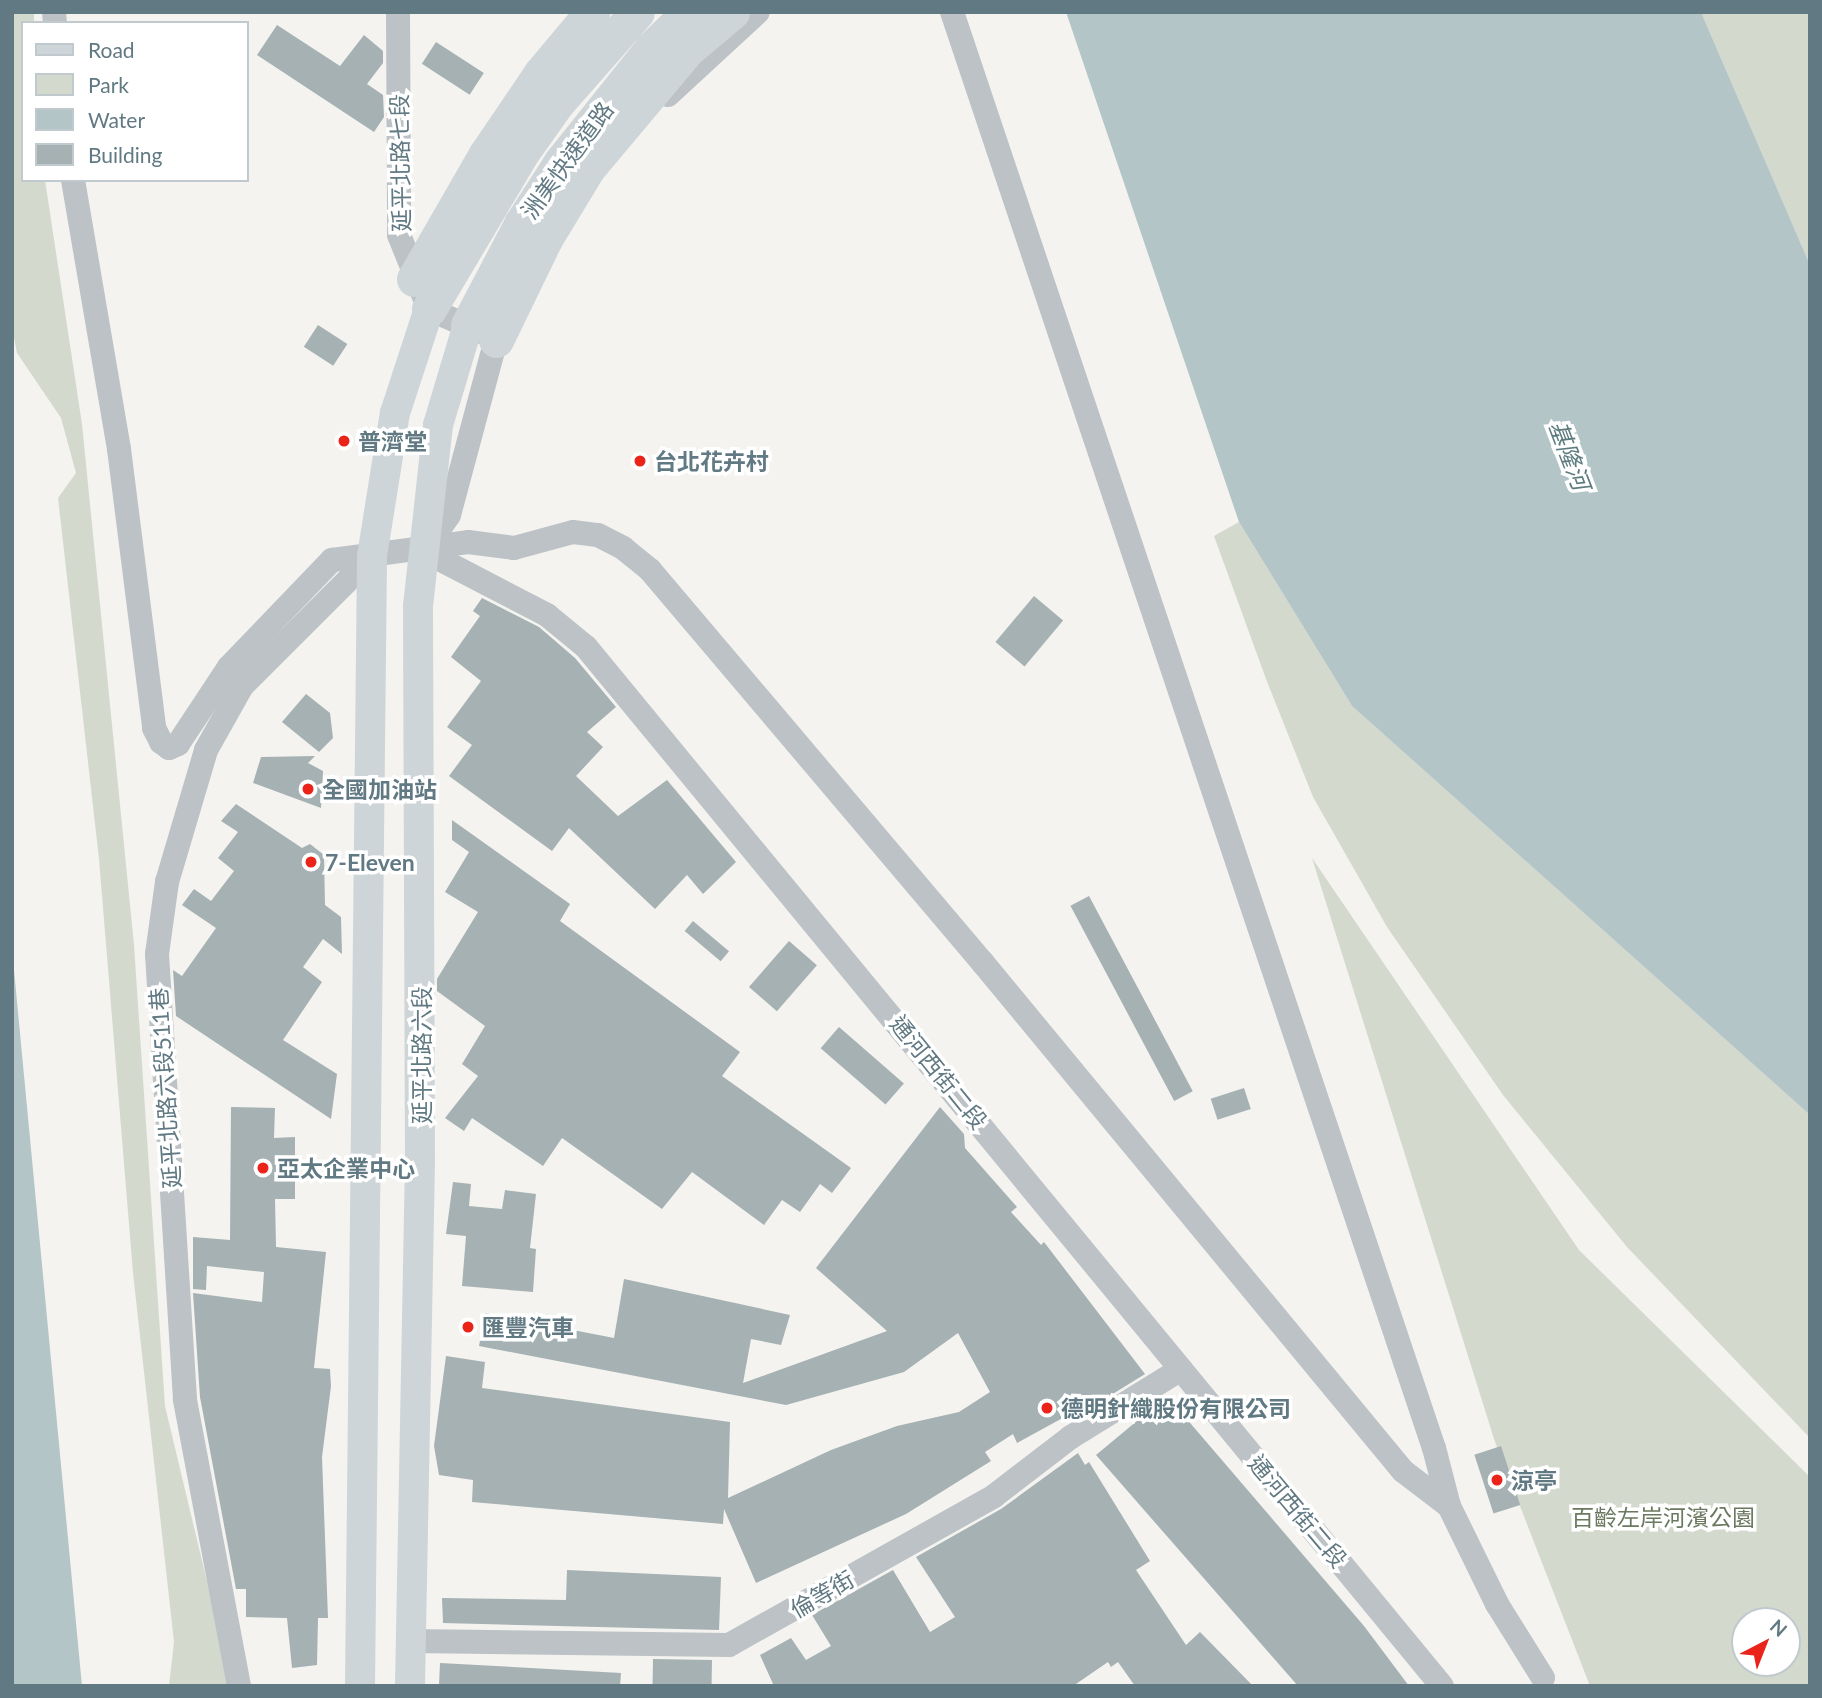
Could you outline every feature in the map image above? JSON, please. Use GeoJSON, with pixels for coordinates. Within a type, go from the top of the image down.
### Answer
{"type":"FeatureCollection","features":[{"type":"Feature","properties":{"kind":"highway"},"geometry":{"type":"LineString","coordinates":[[545,95],[592,12]]}},
{"type":"Feature","properties":{"kind":"highway","name":"洲美快速道路"},"geometry":{"type":"LineString","coordinates":[[421,294],[485,209],[545,95],[638,12]]}},
{"type":"Feature","properties":{"kind":"highway","name":"洲美快速道路"},"geometry":{"type":"LineString","coordinates":[[482,332],[521,224],[597,135],[652,48],[690,12]]}},
{"type":"Feature","properties":{"kind":"highway"},"geometry":{"type":"LineString","coordinates":[[597,135],[687,50],[732,12]]}},
{"type":"Feature","properties":{"kind":"main road"},"geometry":{"type":"LineString","coordinates":[[360,1686],[372,556],[395,413],[421,294]]}},
{"type":"Feature","properties":{"kind":"main road"},"geometry":{"type":"LineString","coordinates":[[424,551],[438,425],[482,332]]}},
{"type":"Feature","properties":{"kind":"main road","name":"延平北路六段"},"geometry":{"type":"LineString","coordinates":[[410,1686],[420,1159],[418,606],[424,551]]}},
{"type":"Feature","properties":{"kind":"street","name":"延平北路七段"},"geometry":{"type":"LineString","coordinates":[[398,12],[399,235],[421,294]]}},
{"type":"Feature","properties":{"kind":"street"},"geometry":{"type":"LineString","coordinates":[[574,12],[477,136],[429,220],[421,294],[482,332],[525,312],[582,205],[621,151],[674,88],[758,12]]}},
{"type":"Feature","properties":{"kind":"street"},"geometry":{"type":"LineString","coordinates":[[952,12],[1430,1434],[1449,1506],[1497,1604],[1543,1678]]}},
{"type":"Feature","properties":{"kind":"street"},"geometry":{"type":"LineString","coordinates":[[73,182],[119,449],[154,728],[161,742],[169,748],[178,744],[229,667],[332,559],[424,551],[468,542],[514,548],[573,532],[598,535],[650,570],[1215,1239],[1404,1471],[1449,1506]]}},
{"type":"Feature","properties":{"kind":"street","name":"通河西街二段"},"geometry":{"type":"LineString","coordinates":[[424,551],[547,615],[586,647],[1442,1686]]}},
{"type":"Feature","properties":{"kind":"street","name":"延平北路六段511巷"},"geometry":{"type":"LineString","coordinates":[[239,1686],[185,1399],[157,954],[167,882],[206,750],[242,686],[372,556]]}},
{"type":"Feature","properties":{"kind":"street","name":"倫等街"},"geometry":{"type":"LineString","coordinates":[[410,1641],[729,1645],[994,1496],[1071,1437],[1181,1369]]}},
{"type":"Feature","properties":{"kind":"green space"},"geometry":{"type":"Polygon","coordinates":[[[12,12],[34,12],[34,21],[21,21],[21,182],[45,182],[82,424],[134,945],[165,1406],[232,1686],[169,1686],[174,1642],[133,1273],[99,859],[58,498],[76,473],[61,418],[17,353],[12,327],[12,12]]]}},
{"type":"Feature","properties":{"kind":"green space"},"geometry":{"type":"Polygon","coordinates":[[[1701,12],[1810,12],[1810,265],[1701,12]]]}},
{"type":"Feature","properties":{"kind":"green space"},"geometry":{"type":"Polygon","coordinates":[[[1239,522],[1352,706],[1810,1115],[1810,1438],[1627,1247],[1503,1095],[1387,927],[1313,797],[1266,679],[1214,536],[1239,522]]]}},
{"type":"Feature","properties":{"kind":"green space","name":"百齡左岸河濱公園"},"geometry":{"type":"Polygon","coordinates":[[[1312,858],[1579,1250],[1810,1477],[1810,1686],[1590,1686],[1495,1442],[1312,858]]]}},
{"type":"Feature","properties":{"kind":"water","name":"基隆河"},"geometry":{"type":"Polygon","coordinates":[[[1066,12],[1701,12],[1810,265],[1810,1115],[1352,706],[1239,522],[1066,12]]]}},
{"type":"Feature","properties":{"kind":"water"},"geometry":{"type":"Polygon","coordinates":[[[12,949],[82,1686],[12,1686],[12,949]]]}},
{"type":"Feature","properties":{"kind":"building"},"geometry":{"type":"Polygon","coordinates":[[[277,25],[340,66],[364,35],[383,51],[383,63],[367,84],[383,95],[384,117],[374,132],[257,55],[277,25]]]}},
{"type":"Feature","properties":{"kind":"building"},"geometry":{"type":"Polygon","coordinates":[[[436,42],[484,73],[470,95],[422,64],[436,42]]]}},
{"type":"Feature","properties":{"kind":"building"},"geometry":{"type":"Polygon","coordinates":[[[318,325],[347,344],[333,366],[304,347],[318,325]]]}},
{"type":"Feature","properties":{"kind":"building"},"geometry":{"type":"Polygon","coordinates":[[[1034,596],[1063,620],[1025,666],[995,642],[1034,596]]]}},
{"type":"Feature","properties":{"kind":"building"},"geometry":{"type":"Polygon","coordinates":[[[482,598],[539,627],[575,658],[616,707],[587,732],[603,747],[576,776],[618,816],[667,780],[736,862],[703,894],[687,875],[655,909],[569,828],[552,851],[449,776],[472,745],[447,727],[481,681],[451,657],[480,616],[473,611],[482,598]]]}},
{"type":"Feature","properties":{"kind":"building"},"geometry":{"type":"Polygon","coordinates":[[[306,694],[330,713],[333,738],[319,752],[282,722],[306,694]]]}},
{"type":"Feature","properties":{"kind":"building"},"geometry":{"type":"Polygon","coordinates":[[[315,756],[308,763],[323,771],[321,808],[253,783],[261,757],[315,756]]]}},
{"type":"Feature","properties":{"kind":"building"},"geometry":{"type":"Polygon","coordinates":[[[236,804],[302,848],[310,844],[324,855],[325,905],[341,917],[342,954],[323,939],[303,967],[322,982],[283,1040],[337,1074],[331,1119],[176,1016],[173,970],[182,976],[216,928],[182,905],[194,889],[211,901],[234,871],[218,858],[238,832],[221,821],[236,804]]]}},
{"type":"Feature","properties":{"kind":"building"},"geometry":{"type":"Polygon","coordinates":[[[452,820],[570,904],[560,921],[740,1052],[722,1076],[851,1168],[832,1193],[820,1184],[800,1212],[782,1200],[764,1225],[692,1172],[662,1209],[562,1138],[543,1166],[472,1118],[464,1131],[445,1118],[478,1076],[462,1064],[485,1026],[437,991],[437,979],[478,912],[445,892],[469,852],[452,840],[452,820]]]}},
{"type":"Feature","properties":{"kind":"building"},"geometry":{"type":"Polygon","coordinates":[[[1089,896],[1193,1091],[1174,1101],[1070,906],[1089,896]]]}},
{"type":"Feature","properties":{"kind":"building"},"geometry":{"type":"Polygon","coordinates":[[[693,921],[729,951],[721,961],[685,931],[693,921]]]}},
{"type":"Feature","properties":{"kind":"building"},"geometry":{"type":"Polygon","coordinates":[[[789,941],[817,965],[777,1011],[749,987],[789,941]]]}},
{"type":"Feature","properties":{"kind":"building"},"geometry":{"type":"Polygon","coordinates":[[[839,1027],[904,1083],[886,1105],[821,1048],[839,1027]]]}},
{"type":"Feature","properties":{"kind":"building"},"geometry":{"type":"Polygon","coordinates":[[[1244,1088],[1251,1109],[1218,1120],[1211,1099],[1244,1088]]]}},
{"type":"Feature","properties":{"kind":"building"},"geometry":{"type":"Polygon","coordinates":[[[231,1107],[275,1108],[274,1138],[295,1137],[295,1199],[275,1199],[276,1247],[326,1252],[314,1368],[330,1369],[331,1386],[322,1457],[328,1618],[318,1618],[317,1665],[292,1668],[287,1618],[246,1617],[246,1589],[236,1589],[200,1397],[193,1293],[262,1302],[264,1272],[207,1266],[206,1290],[193,1289],[193,1237],[230,1240],[231,1107]]]}},
{"type":"Feature","properties":{"kind":"building"},"geometry":{"type":"Polygon","coordinates":[[[940,1107],[964,1134],[965,1148],[1017,1207],[1011,1212],[1041,1245],[1044,1242],[1145,1374],[1090,1408],[1088,1404],[1017,1443],[1013,1434],[985,1452],[991,1461],[906,1514],[756,1583],[724,1509],[723,1524],[472,1502],[473,1480],[439,1475],[434,1446],[446,1356],[485,1362],[482,1388],[730,1422],[728,1498],[831,1450],[897,1426],[959,1412],[990,1392],[958,1333],[904,1372],[786,1405],[479,1346],[485,1313],[614,1338],[624,1279],[790,1315],[781,1345],[751,1339],[743,1383],[887,1331],[816,1268],[940,1107]]]}},
{"type":"Feature","properties":{"kind":"building"},"geometry":{"type":"Polygon","coordinates":[[[453,1182],[471,1184],[469,1206],[502,1209],[505,1190],[536,1194],[530,1248],[536,1249],[533,1292],[462,1286],[466,1236],[446,1234],[453,1182]]]}},
{"type":"Feature","properties":{"kind":"building"},"geometry":{"type":"Polygon","coordinates":[[[1167,1396],[1364,1626],[1409,1686],[1298,1686],[1096,1455],[1167,1396]]]}},
{"type":"Feature","properties":{"kind":"building","name":"涼亭"},"geometry":{"type":"Polygon","coordinates":[[[1501,1446],[1520,1505],[1494,1514],[1474,1455],[1501,1446]]]}},
{"type":"Feature","properties":{"kind":"building"},"geometry":{"type":"Polygon","coordinates":[[[1078,1453],[1085,1465],[1089,1462],[1150,1561],[1136,1570],[1186,1645],[1200,1632],[1253,1686],[1135,1686],[1118,1662],[1111,1667],[1108,1662],[1073,1686],[774,1686],[760,1655],[791,1638],[806,1660],[831,1646],[812,1615],[893,1570],[930,1632],[955,1617],[916,1557],[1001,1509],[1078,1453]]]}},
{"type":"Feature","properties":{"kind":"building"},"geometry":{"type":"Polygon","coordinates":[[[567,1570],[721,1577],[719,1630],[443,1623],[442,1598],[566,1600],[567,1570]]]}},
{"type":"Feature","properties":{"kind":"building"},"geometry":{"type":"Polygon","coordinates":[[[653,1659],[712,1660],[712,1686],[653,1686],[653,1659]]]}},
{"type":"Feature","properties":{"kind":"building"},"geometry":{"type":"Polygon","coordinates":[[[440,1663],[621,1673],[620,1686],[439,1686],[440,1663]]]}},
{"type":"Feature","properties":{"kind":"place","name":"普濟堂"},"geometry":{"type":"Point","coordinates":[344,441]}},
{"type":"Feature","properties":{"kind":"place","name":"台北花卉村"},"geometry":{"type":"Point","coordinates":[640,461]}},
{"type":"Feature","properties":{"kind":"place","name":"全國加油站"},"geometry":{"type":"Point","coordinates":[308,789]}},
{"type":"Feature","properties":{"kind":"place","name":"7-Eleven"},"geometry":{"type":"Point","coordinates":[311,862]}},
{"type":"Feature","properties":{"kind":"place","name":"亞太企業中心"},"geometry":{"type":"Point","coordinates":[263,1168]}},
{"type":"Feature","properties":{"kind":"place","name":"匯豐汽車"},"geometry":{"type":"Point","coordinates":[468,1327]}},
{"type":"Feature","properties":{"kind":"place","name":"德明針織股份有限公司"},"geometry":{"type":"Point","coordinates":[1047,1408]}},
{"type":"Feature","properties":{"kind":"place","name":"涼亭"},"geometry":{"type":"Point","coordinates":[1497,1480]}}]}
